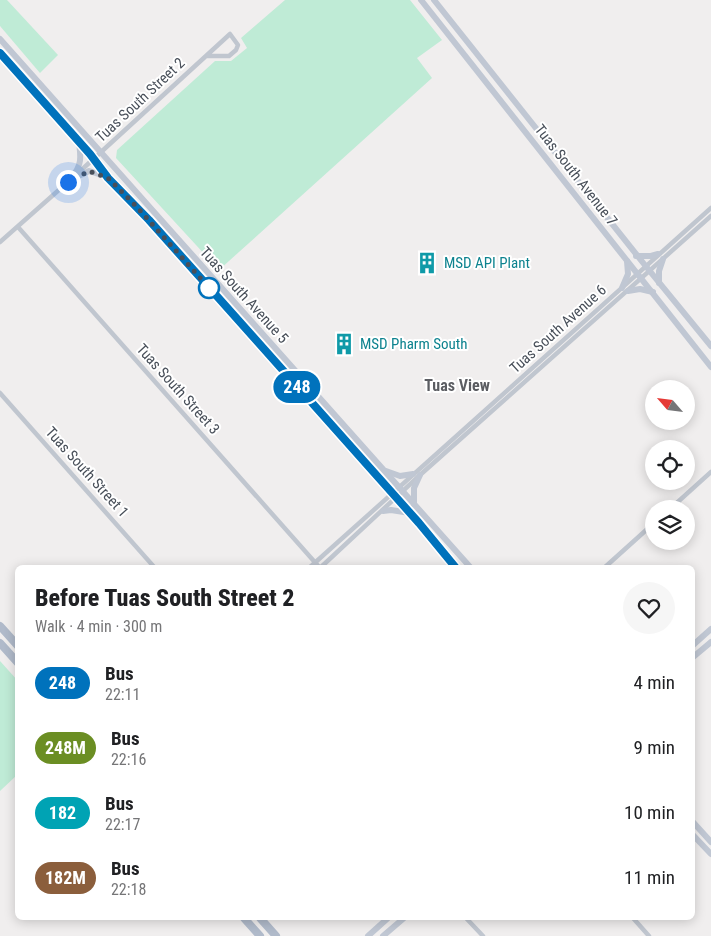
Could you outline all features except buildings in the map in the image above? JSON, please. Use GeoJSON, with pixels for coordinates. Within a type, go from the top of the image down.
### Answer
{"type":"FeatureCollection","features":[{"type":"Feature","properties":{"kind":"main road","name":"Tuas South Avenue 7"},"geometry":{"type":"LineString","coordinates":[[421,0],[711,366]]}},
{"type":"Feature","properties":{"kind":"main road","name":"Tuas South Avenue 7"},"geometry":{"type":"LineString","coordinates":[[434,0],[636,256],[711,346]]}},
{"type":"Feature","properties":{"kind":"main road","name":"Tuas South Avenue 5"},"geometry":{"type":"LineString","coordinates":[[0,39],[468,565]]}},
{"type":"Feature","properties":{"kind":"main road","name":"Tuas South Avenue 5"},"geometry":{"type":"LineString","coordinates":[[0,53],[94,159],[108,178],[185,261],[410,513],[453,565]]}},
{"type":"Feature","properties":{"kind":"main road"},"geometry":{"type":"LineString","coordinates":[[68,182],[78,169],[82,158],[79,142]]}},
{"type":"Feature","properties":{"kind":"main road"},"geometry":{"type":"LineString","coordinates":[[68,182],[89,171],[108,178]]}},
{"type":"Feature","properties":{"kind":"main road"},"geometry":{"type":"LineString","coordinates":[[636,256],[661,256],[659,283]]}},
{"type":"Feature","properties":{"kind":"main road"},"geometry":{"type":"LineString","coordinates":[[626,259],[628,274],[625,290],[640,289],[653,292]]}},
{"type":"Feature","properties":{"kind":"main road"},"geometry":{"type":"LineString","coordinates":[[382,469],[400,476],[416,474],[414,504]]}},
{"type":"Feature","properties":{"kind":"main road"},"geometry":{"type":"LineString","coordinates":[[383,510],[410,513]]}},
{"type":"Feature","properties":{"kind":"main road"},"geometry":{"type":"LineString","coordinates":[[0,626],[15,643]]}},
{"type":"Feature","properties":{"kind":"main road"},"geometry":{"type":"LineString","coordinates":[[695,643],[711,629]]}},
{"type":"Feature","properties":{"kind":"main road"},"geometry":{"type":"LineString","coordinates":[[695,655],[711,642]]}},
{"type":"Feature","properties":{"kind":"main road"},"geometry":{"type":"LineString","coordinates":[[0,643],[15,660]]}},
{"type":"Feature","properties":{"kind":"main road"},"geometry":{"type":"LineString","coordinates":[[695,824],[711,842]]}},
{"type":"Feature","properties":{"kind":"main road"},"geometry":{"type":"LineString","coordinates":[[695,837],[711,854]]}},
{"type":"Feature","properties":{"kind":"main road"},"geometry":{"type":"LineString","coordinates":[[246,920],[260,936]]}},
{"type":"Feature","properties":{"kind":"main road"},"geometry":{"type":"LineString","coordinates":[[262,920],[276,936]]}},
{"type":"Feature","properties":{"kind":"main road"},"geometry":{"type":"LineString","coordinates":[[368,936],[386,920]]}},
{"type":"Feature","properties":{"kind":"main road"},"geometry":{"type":"LineString","coordinates":[[383,936],[402,920]]}},
{"type":"Feature","properties":{"kind":"street","name":"Tuas South Street 2"},"geometry":{"type":"LineString","coordinates":[[0,242],[101,153],[230,34],[238,45],[236,50],[229,56],[207,56]]}},
{"type":"Feature","properties":{"kind":"street","name":"Tuas South Avenue 6"},"geometry":{"type":"LineString","coordinates":[[312,565],[393,496],[625,290],[711,208]]}},
{"type":"Feature","properties":{"kind":"street","name":"Tuas South Avenue 6"},"geometry":{"type":"LineString","coordinates":[[661,256],[711,216]]}},
{"type":"Feature","properties":{"kind":"street","name":"Tuas South Street 3"},"geometry":{"type":"LineString","coordinates":[[18,227],[318,565]]}},
{"type":"Feature","properties":{"kind":"street","name":"Tuas South Street 1"},"geometry":{"type":"LineString","coordinates":[[0,393],[153,565]]}},
{"type":"Feature","properties":{"kind":"street"},"geometry":{"type":"LineString","coordinates":[[680,500],[711,472]]}},
{"type":"Feature","properties":{"kind":"street","name":"Tuas South Avenue 6"},"geometry":{"type":"LineString","coordinates":[[323,565],[383,510],[393,496]]}},
{"type":"Feature","properties":{"kind":"street"},"geometry":{"type":"LineString","coordinates":[[607,565],[645,531]]}},
{"type":"Feature","properties":{"kind":"street"},"geometry":{"type":"LineString","coordinates":[[468,920],[483,936]]}},
{"type":"Feature","properties":{"kind":"street"},"geometry":{"type":"LineString","coordinates":[[634,920],[649,936]]}},
{"type":"Feature","properties":{"kind":"green space"},"geometry":{"type":"Polygon","coordinates":[[[0,0],[7,0],[58,55],[40,73],[0,26],[0,0]]]}},
{"type":"Feature","properties":{"kind":"green space"},"geometry":{"type":"Polygon","coordinates":[[[285,0],[410,0],[442,40],[417,58],[432,78],[219,270],[116,158],[117,150],[215,61],[231,61],[247,48],[241,38],[285,0]]]}},
{"type":"Feature","properties":{"kind":"green space"},"geometry":{"type":"Polygon","coordinates":[[[0,661],[15,678],[15,777],[0,791],[0,661]]]}},
{"type":"Feature","properties":{"kind":"bus line","name":"248"},"geometry":{"type":"LineString","coordinates":[[0,53],[90,154],[108,178],[149,220],[391,494],[419,523],[454,565]]}},
{"type":"Feature","properties":{"kind":"place","name":"MSD API Plant"},"geometry":{"type":"Point","coordinates":[427,263]}},
{"type":"Feature","properties":{"kind":"place","name":"MSD Pharm South"},"geometry":{"type":"Point","coordinates":[344,344]}},
{"type":"Feature","properties":{"kind":"district","name":"Tuas View"},"geometry":{"type":"Point","coordinates":[457,385]}},
{"type":"Feature","properties":{"kind":"route"},"geometry":{"type":"LineString","coordinates":[[68,182],[89,171],[108,178],[136,206],[209,288]]}}]}
